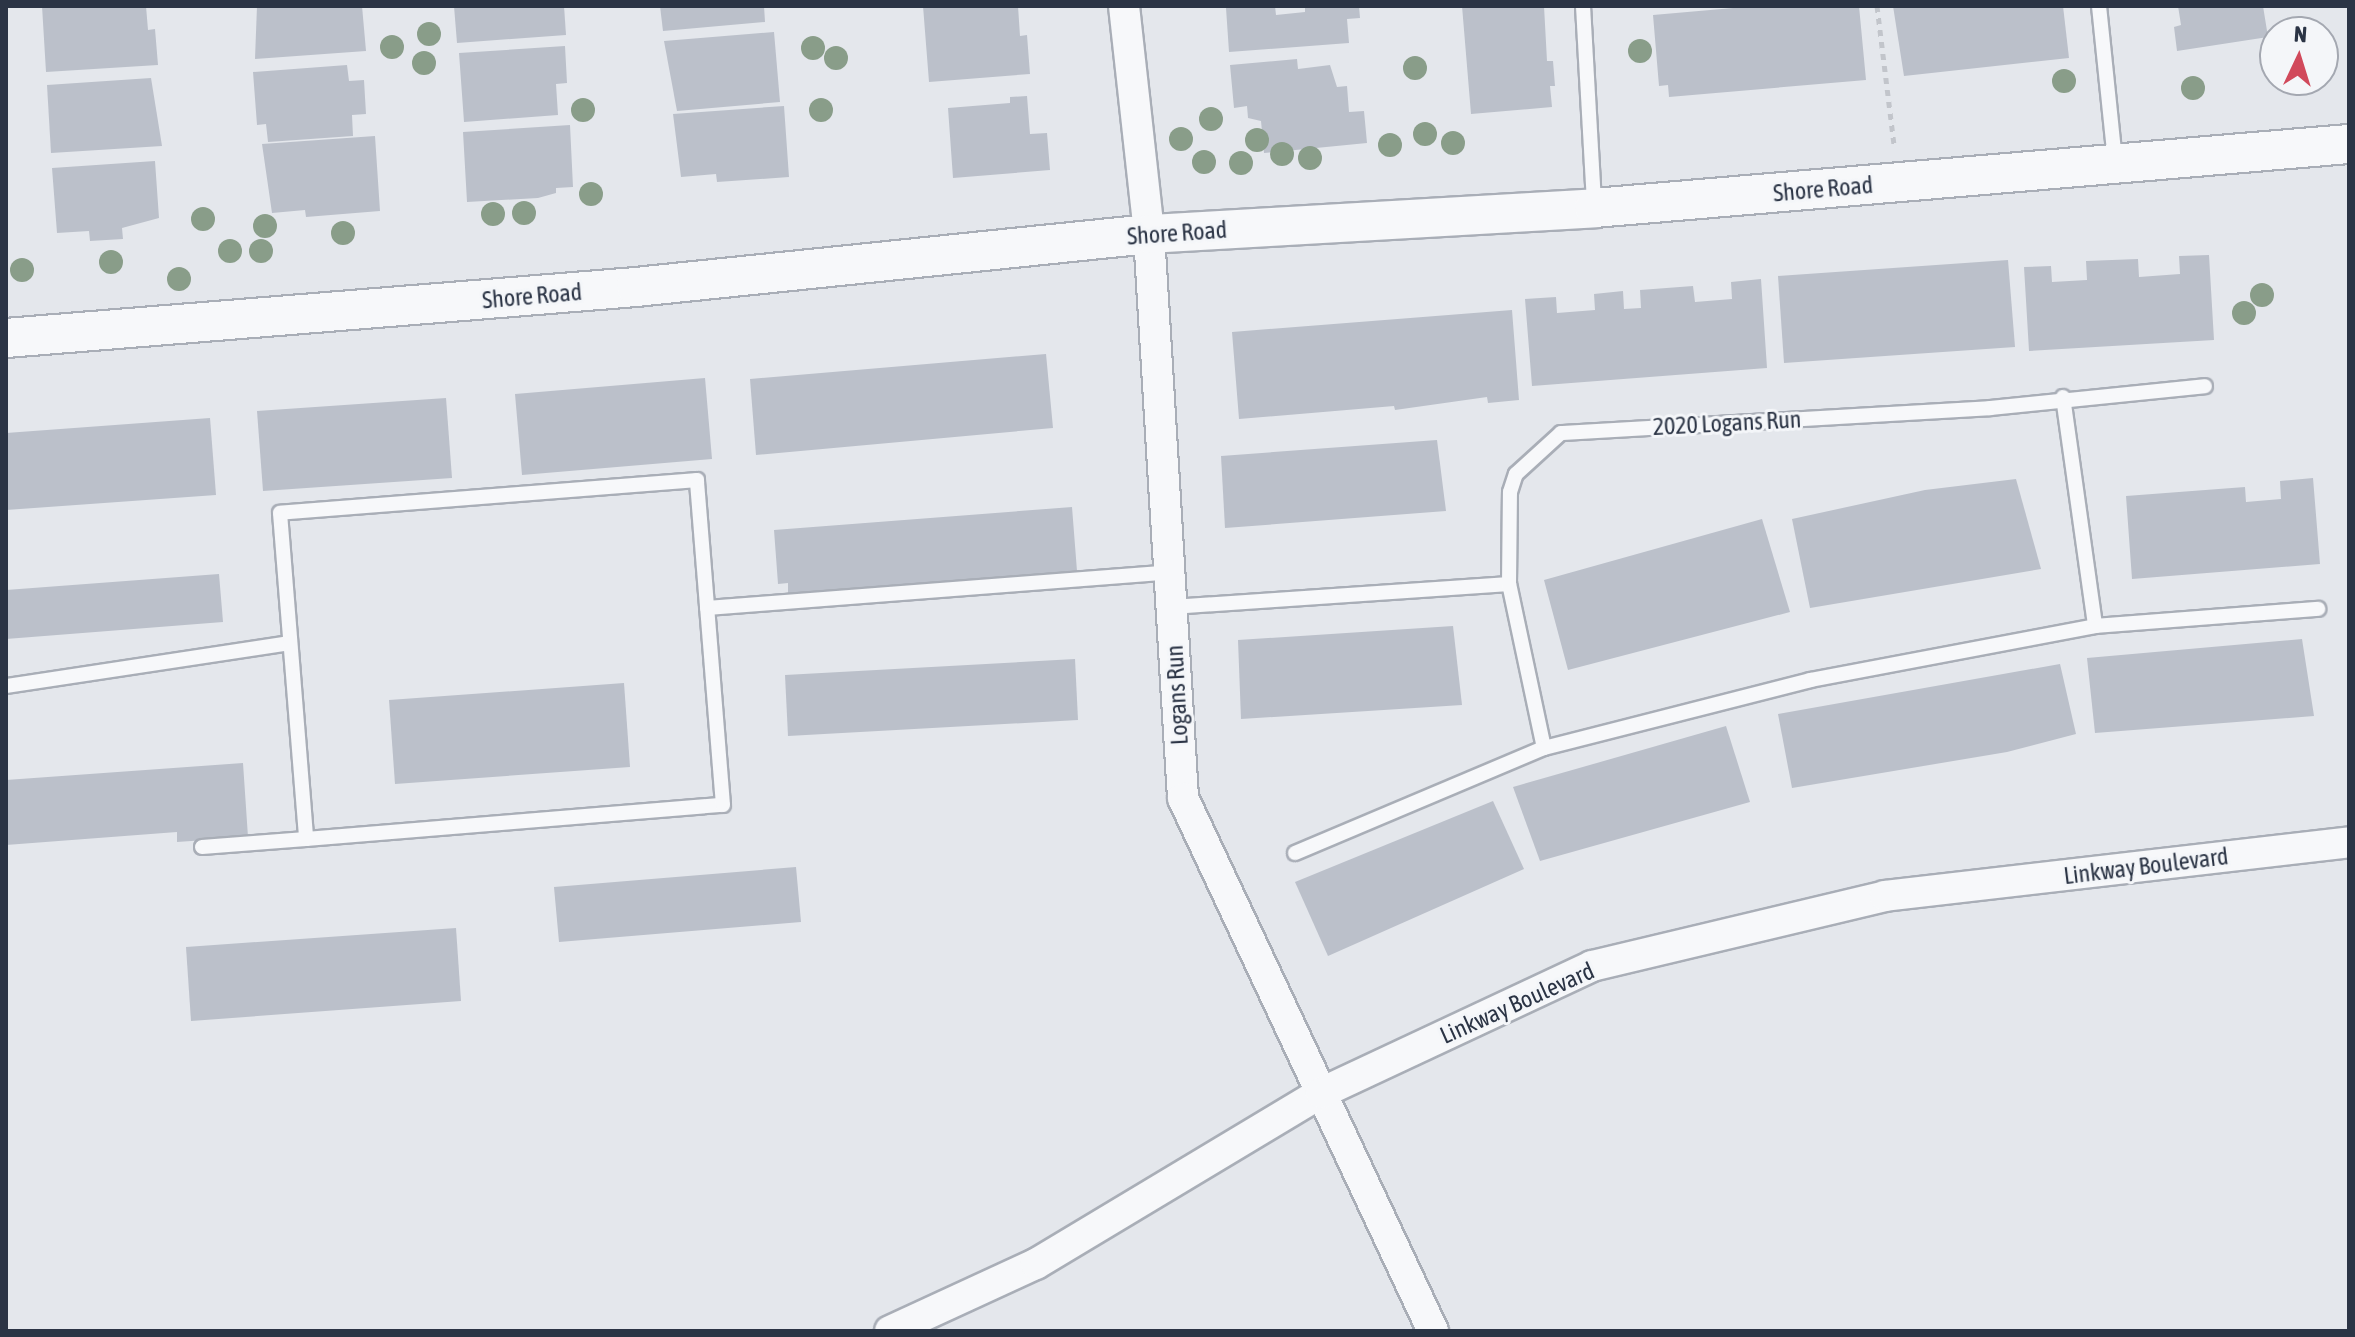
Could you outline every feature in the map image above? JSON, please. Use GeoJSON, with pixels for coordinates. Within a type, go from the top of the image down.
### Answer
{"type":"FeatureCollection","features":[{"type":"Feature","properties":{"kind":"street","name":"Logans Run"},"geometry":{"type":"LineString","coordinates":[[1124,6],[1149,234],[1172,572],[1183,798],[1433,1331]]}},
{"type":"Feature","properties":{"kind":"street","name":"Shore Road"},"geometry":{"type":"LineString","coordinates":[[6,338],[636,287],[1149,234],[1594,208],[2349,144]]}},
{"type":"Feature","properties":{"kind":"street","name":"Linkway Boulevard"},"geometry":{"type":"LineString","coordinates":[[890,1331],[1036,1264],[1321,1093],[1592,966],[1885,896],[2349,842]]}},
{"type":"Feature","properties":{"kind":"lane"},"geometry":{"type":"LineString","coordinates":[[1583,6],[1594,208]]}},
{"type":"Feature","properties":{"kind":"lane"},"geometry":{"type":"LineString","coordinates":[[2099,6],[2116,163]]}},
{"type":"Feature","properties":{"kind":"lane","name":"2020 Logans Run"},"geometry":{"type":"LineString","coordinates":[[1544,748],[1509,584],[1510,492],[1516,474],[1561,433],[1990,408],[2063,397],[2205,386]]}},
{"type":"Feature","properties":{"kind":"lane"},"geometry":{"type":"LineString","coordinates":[[2063,397],[2095,626]]}},
{"type":"Feature","properties":{"kind":"lane"},"geometry":{"type":"LineString","coordinates":[[202,847],[306,839],[723,805],[697,480],[280,513],[306,839]]}},
{"type":"Feature","properties":{"kind":"lane"},"geometry":{"type":"LineString","coordinates":[[707,608],[1172,572]]}},
{"type":"Feature","properties":{"kind":"lane"},"geometry":{"type":"LineString","coordinates":[[1172,607],[1509,584]]}},
{"type":"Feature","properties":{"kind":"lane"},"geometry":{"type":"LineString","coordinates":[[1295,853],[1544,748],[1810,680],[2095,626],[2318,609]]}},
{"type":"Feature","properties":{"kind":"lane"},"geometry":{"type":"LineString","coordinates":[[6,686],[290,643]]}},
{"type":"Feature","properties":{"kind":"path"},"geometry":{"type":"LineString","coordinates":[[1877,6],[1898,182]]}},
{"type":"Feature","properties":{"kind":"building"},"geometry":{"type":"Polygon","coordinates":[[[42,6],[146,6],[148,30],[155,29],[158,65],[46,72],[42,6]]]}},
{"type":"Feature","properties":{"kind":"building"},"geometry":{"type":"Polygon","coordinates":[[[257,6],[362,6],[366,51],[255,59],[257,6]]]}},
{"type":"Feature","properties":{"kind":"building"},"geometry":{"type":"Polygon","coordinates":[[[454,6],[564,6],[566,35],[457,43],[454,6]]]}},
{"type":"Feature","properties":{"kind":"building"},"geometry":{"type":"Polygon","coordinates":[[[660,6],[764,6],[765,22],[663,31],[660,6]]]}},
{"type":"Feature","properties":{"kind":"building"},"geometry":{"type":"Polygon","coordinates":[[[923,6],[1018,6],[1020,36],[1027,35],[1030,74],[929,82],[923,6]]]}},
{"type":"Feature","properties":{"kind":"building"},"geometry":{"type":"Polygon","coordinates":[[[1275,6],[1276,15],[1305,12],[1305,6],[1359,6],[1360,18],[1347,19],[1349,43],[1229,52],[1226,8],[1275,6]]]}},
{"type":"Feature","properties":{"kind":"building"},"geometry":{"type":"Polygon","coordinates":[[[1462,6],[1544,6],[1547,61],[1553,61],[1555,86],[1550,86],[1552,107],[1471,114],[1462,6]]]}},
{"type":"Feature","properties":{"kind":"building"},"geometry":{"type":"Polygon","coordinates":[[[1756,6],[1859,6],[1866,80],[1669,97],[1668,85],[1659,86],[1653,15],[1756,6]]]}},
{"type":"Feature","properties":{"kind":"building"},"geometry":{"type":"Polygon","coordinates":[[[1893,6],[2063,6],[2069,58],[1904,76],[1893,6]]]}},
{"type":"Feature","properties":{"kind":"building"},"geometry":{"type":"Polygon","coordinates":[[[2178,6],[2263,6],[2265,16],[2259,16],[2259,38],[2177,51],[2174,27],[2181,25],[2178,6]]]}},
{"type":"Feature","properties":{"kind":"building"},"geometry":{"type":"Polygon","coordinates":[[[774,32],[780,102],[677,111],[664,41],[774,32]]]}},
{"type":"Feature","properties":{"kind":"building"},"geometry":{"type":"Polygon","coordinates":[[[565,46],[567,83],[556,84],[558,115],[464,122],[459,53],[565,46]]]}},
{"type":"Feature","properties":{"kind":"building"},"geometry":{"type":"Polygon","coordinates":[[[1297,59],[1298,69],[1330,65],[1337,87],[1347,86],[1349,112],[1364,111],[1367,143],[1264,153],[1261,121],[1248,118],[1247,106],[1234,108],[1230,65],[1297,59]]]}},
{"type":"Feature","properties":{"kind":"building"},"geometry":{"type":"Polygon","coordinates":[[[347,65],[349,81],[364,80],[366,114],[352,115],[353,136],[268,142],[266,124],[257,125],[253,72],[347,65]]]}},
{"type":"Feature","properties":{"kind":"building"},"geometry":{"type":"Polygon","coordinates":[[[151,78],[162,146],[51,153],[47,85],[151,78]]]}},
{"type":"Feature","properties":{"kind":"building"},"geometry":{"type":"Polygon","coordinates":[[[1027,96],[1030,134],[1047,133],[1050,170],[953,178],[948,108],[1010,103],[1010,97],[1027,96]]]}},
{"type":"Feature","properties":{"kind":"building"},"geometry":{"type":"Polygon","coordinates":[[[784,106],[789,177],[717,182],[716,174],[681,177],[673,114],[784,106]]]}},
{"type":"Feature","properties":{"kind":"building"},"geometry":{"type":"Polygon","coordinates":[[[570,125],[573,187],[556,188],[556,193],[538,198],[467,202],[463,132],[570,125]]]}},
{"type":"Feature","properties":{"kind":"building"},"geometry":{"type":"Polygon","coordinates":[[[375,136],[380,211],[306,217],[305,210],[272,213],[262,144],[375,136]]]}},
{"type":"Feature","properties":{"kind":"building"},"geometry":{"type":"Polygon","coordinates":[[[155,161],[159,218],[122,228],[123,239],[90,241],[89,231],[57,233],[52,168],[155,161]]]}},
{"type":"Feature","properties":{"kind":"building"},"geometry":{"type":"Polygon","coordinates":[[[2209,255],[2214,340],[2029,351],[2024,267],[2051,266],[2052,282],[2087,280],[2086,261],[2138,259],[2139,277],[2180,274],[2179,256],[2209,255]]]}},
{"type":"Feature","properties":{"kind":"building"},"geometry":{"type":"Polygon","coordinates":[[[2008,260],[2015,347],[1784,363],[1778,276],[2008,260]]]}},
{"type":"Feature","properties":{"kind":"building"},"geometry":{"type":"Polygon","coordinates":[[[1761,279],[1767,368],[1532,386],[1525,299],[1556,297],[1557,313],[1595,310],[1594,294],[1623,291],[1624,309],[1641,308],[1640,290],[1693,286],[1695,302],[1732,299],[1731,282],[1761,279]]]}},
{"type":"Feature","properties":{"kind":"building"},"geometry":{"type":"Polygon","coordinates":[[[1512,310],[1519,400],[1488,403],[1487,397],[1395,410],[1394,406],[1239,419],[1232,332],[1512,310]]]}},
{"type":"Feature","properties":{"kind":"building"},"geometry":{"type":"Polygon","coordinates":[[[1046,354],[1053,428],[756,455],[750,379],[1046,354]]]}},
{"type":"Feature","properties":{"kind":"building"},"geometry":{"type":"Polygon","coordinates":[[[705,378],[712,459],[522,475],[515,394],[705,378]]]}},
{"type":"Feature","properties":{"kind":"building"},"geometry":{"type":"Polygon","coordinates":[[[446,398],[452,478],[263,491],[257,411],[446,398]]]}},
{"type":"Feature","properties":{"kind":"building"},"geometry":{"type":"Polygon","coordinates":[[[210,418],[216,495],[6,510],[6,433],[210,418]]]}},
{"type":"Feature","properties":{"kind":"building"},"geometry":{"type":"Polygon","coordinates":[[[1437,440],[1446,511],[1225,528],[1221,456],[1437,440]]]}},
{"type":"Feature","properties":{"kind":"building"},"geometry":{"type":"Polygon","coordinates":[[[2313,478],[2320,564],[2132,579],[2126,496],[2245,487],[2246,502],[2281,499],[2280,481],[2313,478]]]}},
{"type":"Feature","properties":{"kind":"building"},"geometry":{"type":"Polygon","coordinates":[[[2016,479],[2041,569],[1810,608],[1792,519],[1925,490],[2016,479]]]}},
{"type":"Feature","properties":{"kind":"building"},"geometry":{"type":"Polygon","coordinates":[[[1072,507],[1077,571],[788,593],[788,583],[778,584],[774,530],[1072,507]]]}},
{"type":"Feature","properties":{"kind":"building"},"geometry":{"type":"Polygon","coordinates":[[[1762,519],[1790,612],[1568,670],[1544,580],[1762,519]]]}},
{"type":"Feature","properties":{"kind":"building"},"geometry":{"type":"Polygon","coordinates":[[[219,574],[223,622],[6,639],[6,590],[219,574]]]}},
{"type":"Feature","properties":{"kind":"building"},"geometry":{"type":"Polygon","coordinates":[[[1453,626],[1462,705],[1241,719],[1238,640],[1453,626]]]}},
{"type":"Feature","properties":{"kind":"building"},"geometry":{"type":"Polygon","coordinates":[[[2302,639],[2314,716],[2095,733],[2087,658],[2302,639]]]}},
{"type":"Feature","properties":{"kind":"building"},"geometry":{"type":"Polygon","coordinates":[[[1075,659],[1078,720],[788,736],[785,675],[1075,659]]]}},
{"type":"Feature","properties":{"kind":"building"},"geometry":{"type":"Polygon","coordinates":[[[2060,664],[2076,734],[2007,752],[1792,788],[1778,714],[2060,664]]]}},
{"type":"Feature","properties":{"kind":"building"},"geometry":{"type":"Polygon","coordinates":[[[624,683],[630,767],[395,784],[389,700],[624,683]]]}},
{"type":"Feature","properties":{"kind":"building"},"geometry":{"type":"Polygon","coordinates":[[[1726,726],[1750,802],[1540,861],[1513,787],[1726,726]]]}},
{"type":"Feature","properties":{"kind":"building"},"geometry":{"type":"Polygon","coordinates":[[[243,763],[248,837],[177,842],[177,832],[6,845],[6,780],[243,763]]]}},
{"type":"Feature","properties":{"kind":"building"},"geometry":{"type":"Polygon","coordinates":[[[1493,801],[1524,869],[1328,956],[1295,882],[1493,801]]]}},
{"type":"Feature","properties":{"kind":"building"},"geometry":{"type":"Polygon","coordinates":[[[796,867],[801,922],[559,942],[554,887],[796,867]]]}},
{"type":"Feature","properties":{"kind":"building"},"geometry":{"type":"Polygon","coordinates":[[[456,928],[461,1001],[191,1021],[186,947],[456,928]]]}}]}
